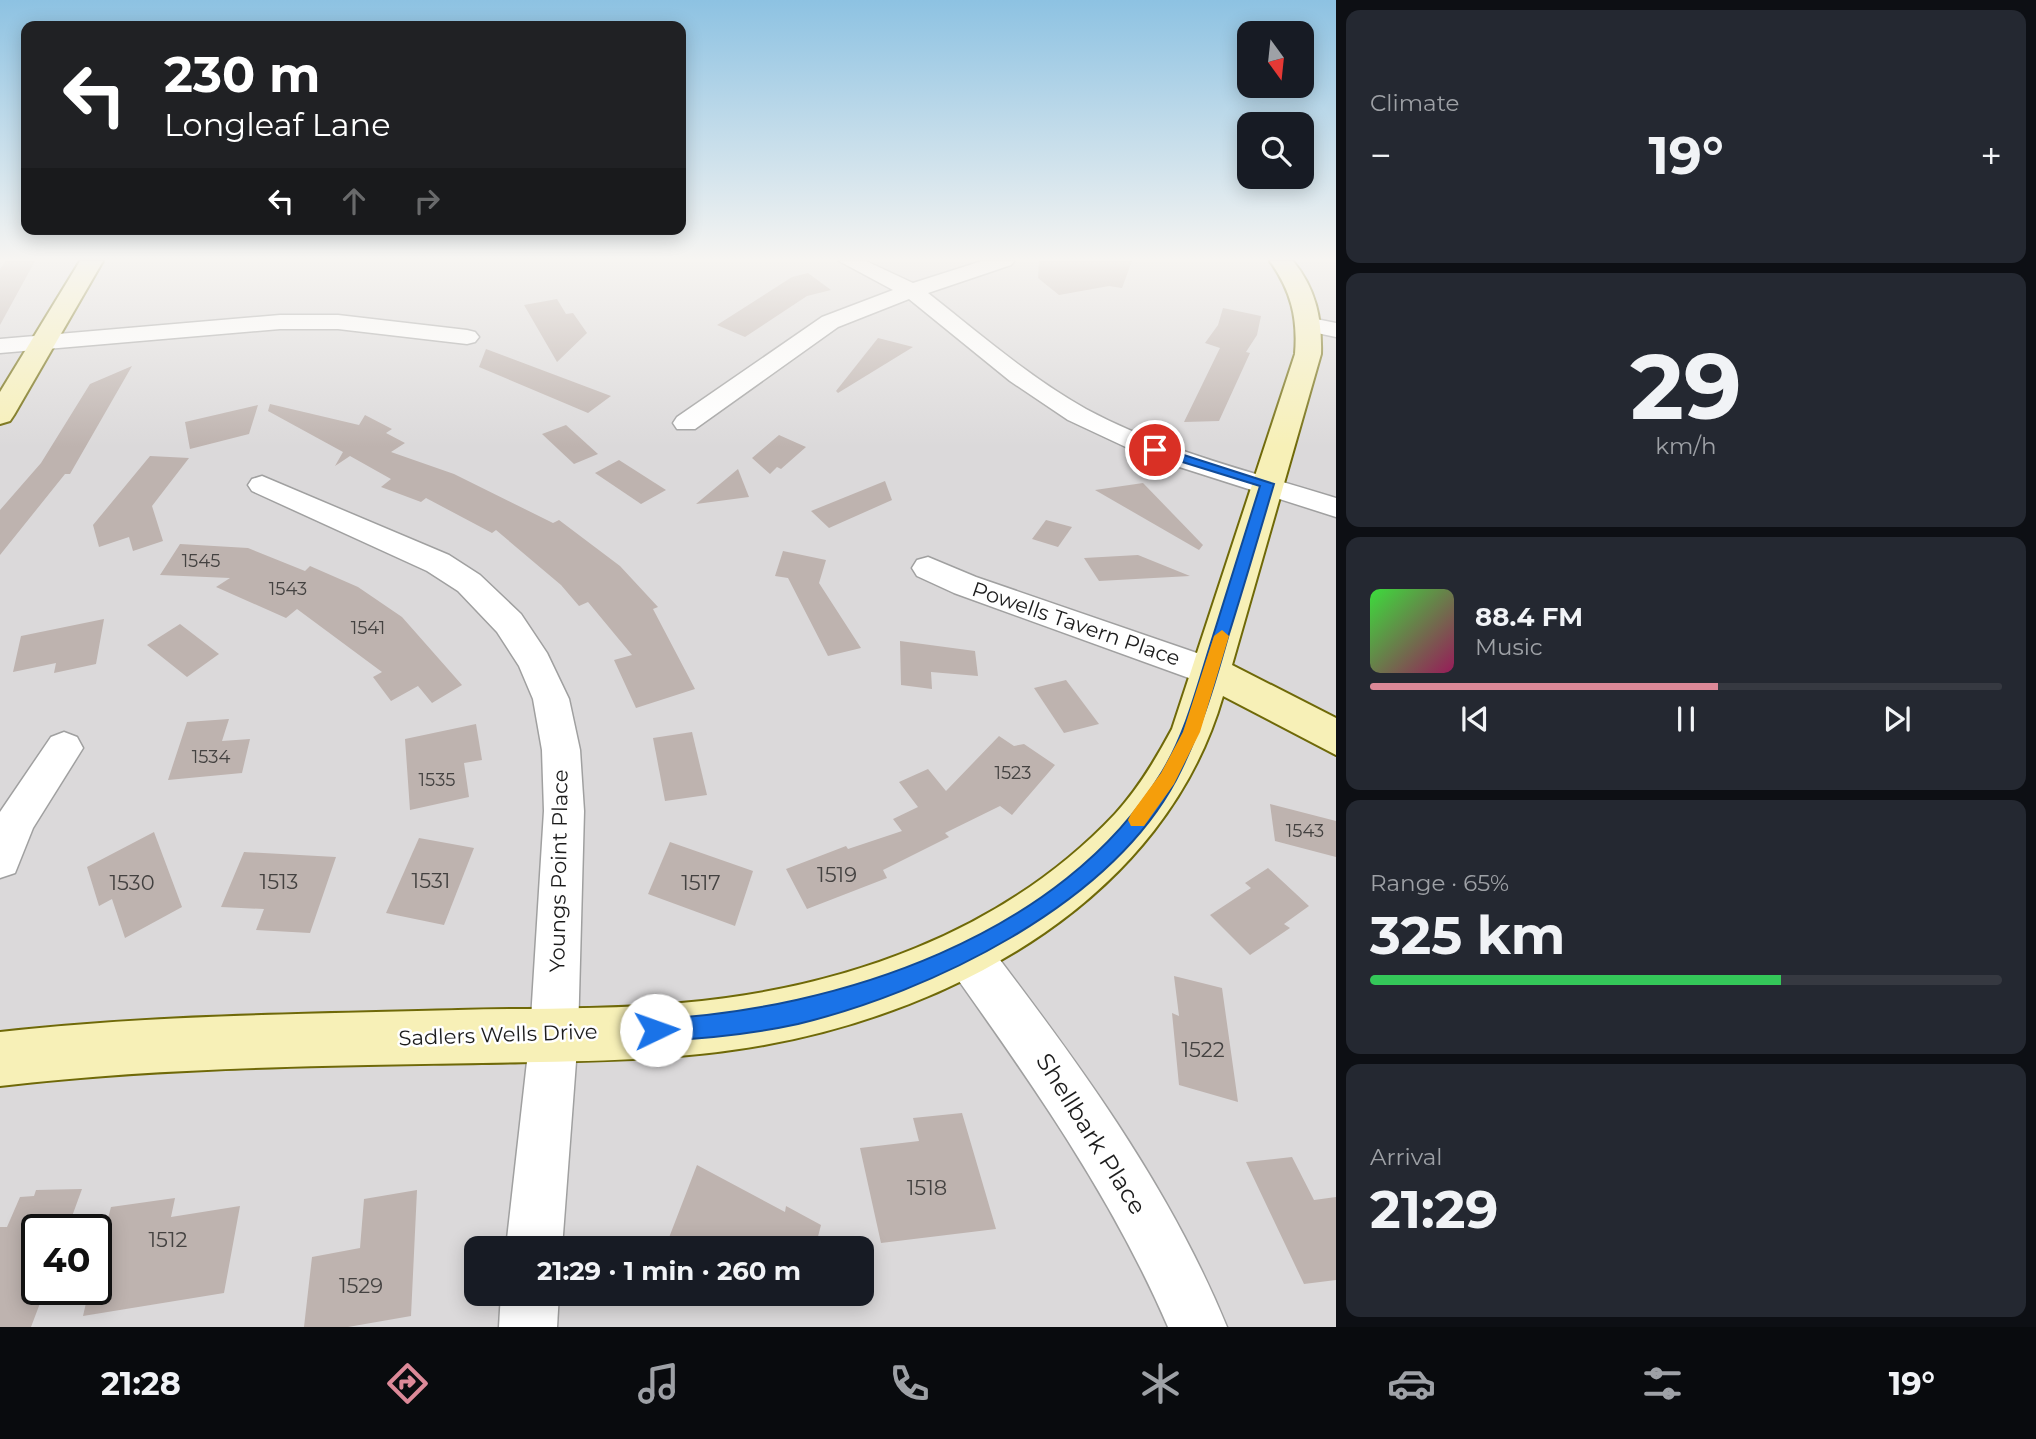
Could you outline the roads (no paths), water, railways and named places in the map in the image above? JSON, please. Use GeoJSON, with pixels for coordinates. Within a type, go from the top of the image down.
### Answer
{"type":"FeatureCollection","features":[{"type":"Feature","properties":{"kind":"street"},"geometry":{"type":"LineString","coordinates":[[0,415],[56,323]]}},
{"type":"Feature","properties":{"kind":"street"},"geometry":{"type":"LineString","coordinates":[[0,346],[288,323]]}},
{"type":"Feature","properties":{"kind":"street"},"geometry":{"type":"LineString","coordinates":[[331,323],[467,337]]}},
{"type":"Feature","properties":{"kind":"street"},"geometry":{"type":"LineString","coordinates":[[686,423],[829,323]]}},
{"type":"Feature","properties":{"kind":"street"},"geometry":{"type":"LineString","coordinates":[[952,323],[1018,376],[1077,414],[1155,450],[1336,508]]}},
{"type":"Feature","properties":{"kind":"street","name":"Sadlers Wells Drive"},"geometry":{"type":"LineString","coordinates":[[0,1059],[86,1049],[168,1044],[554,1035],[707,1027],[797,1013],[878,989],[965,951],[1040,909],[1084,875],[1132,828],[1168,779],[1192,732],[1308,354],[1323,328]]}},
{"type":"Feature","properties":{"kind":"street","name":"Youngs Point Place"},"geometry":{"type":"LineString","coordinates":[[262,485],[438,563],[469,583],[509,623],[535,662],[551,699],[561,750],[564,811],[554,1035],[535,1236]]}},
{"type":"Feature","properties":{"kind":"street","name":"Powells Tavern Place"},"geometry":{"type":"LineString","coordinates":[[928,568],[965,585],[1211,672],[1336,738]]}},
{"type":"Feature","properties":{"kind":"street"},"geometry":{"type":"LineString","coordinates":[[0,859],[17,819],[64,748]]}},
{"type":"Feature","properties":{"kind":"street","name":"Shellbark Place"},"geometry":{"type":"LineString","coordinates":[[965,951],[1068,1091],[1126,1185],[1181,1287],[1198,1327]]}},
{"type":"Feature","properties":{"kind":"street"},"geometry":{"type":"LineString","coordinates":[[528,1327],[529,1306]]}}]}
